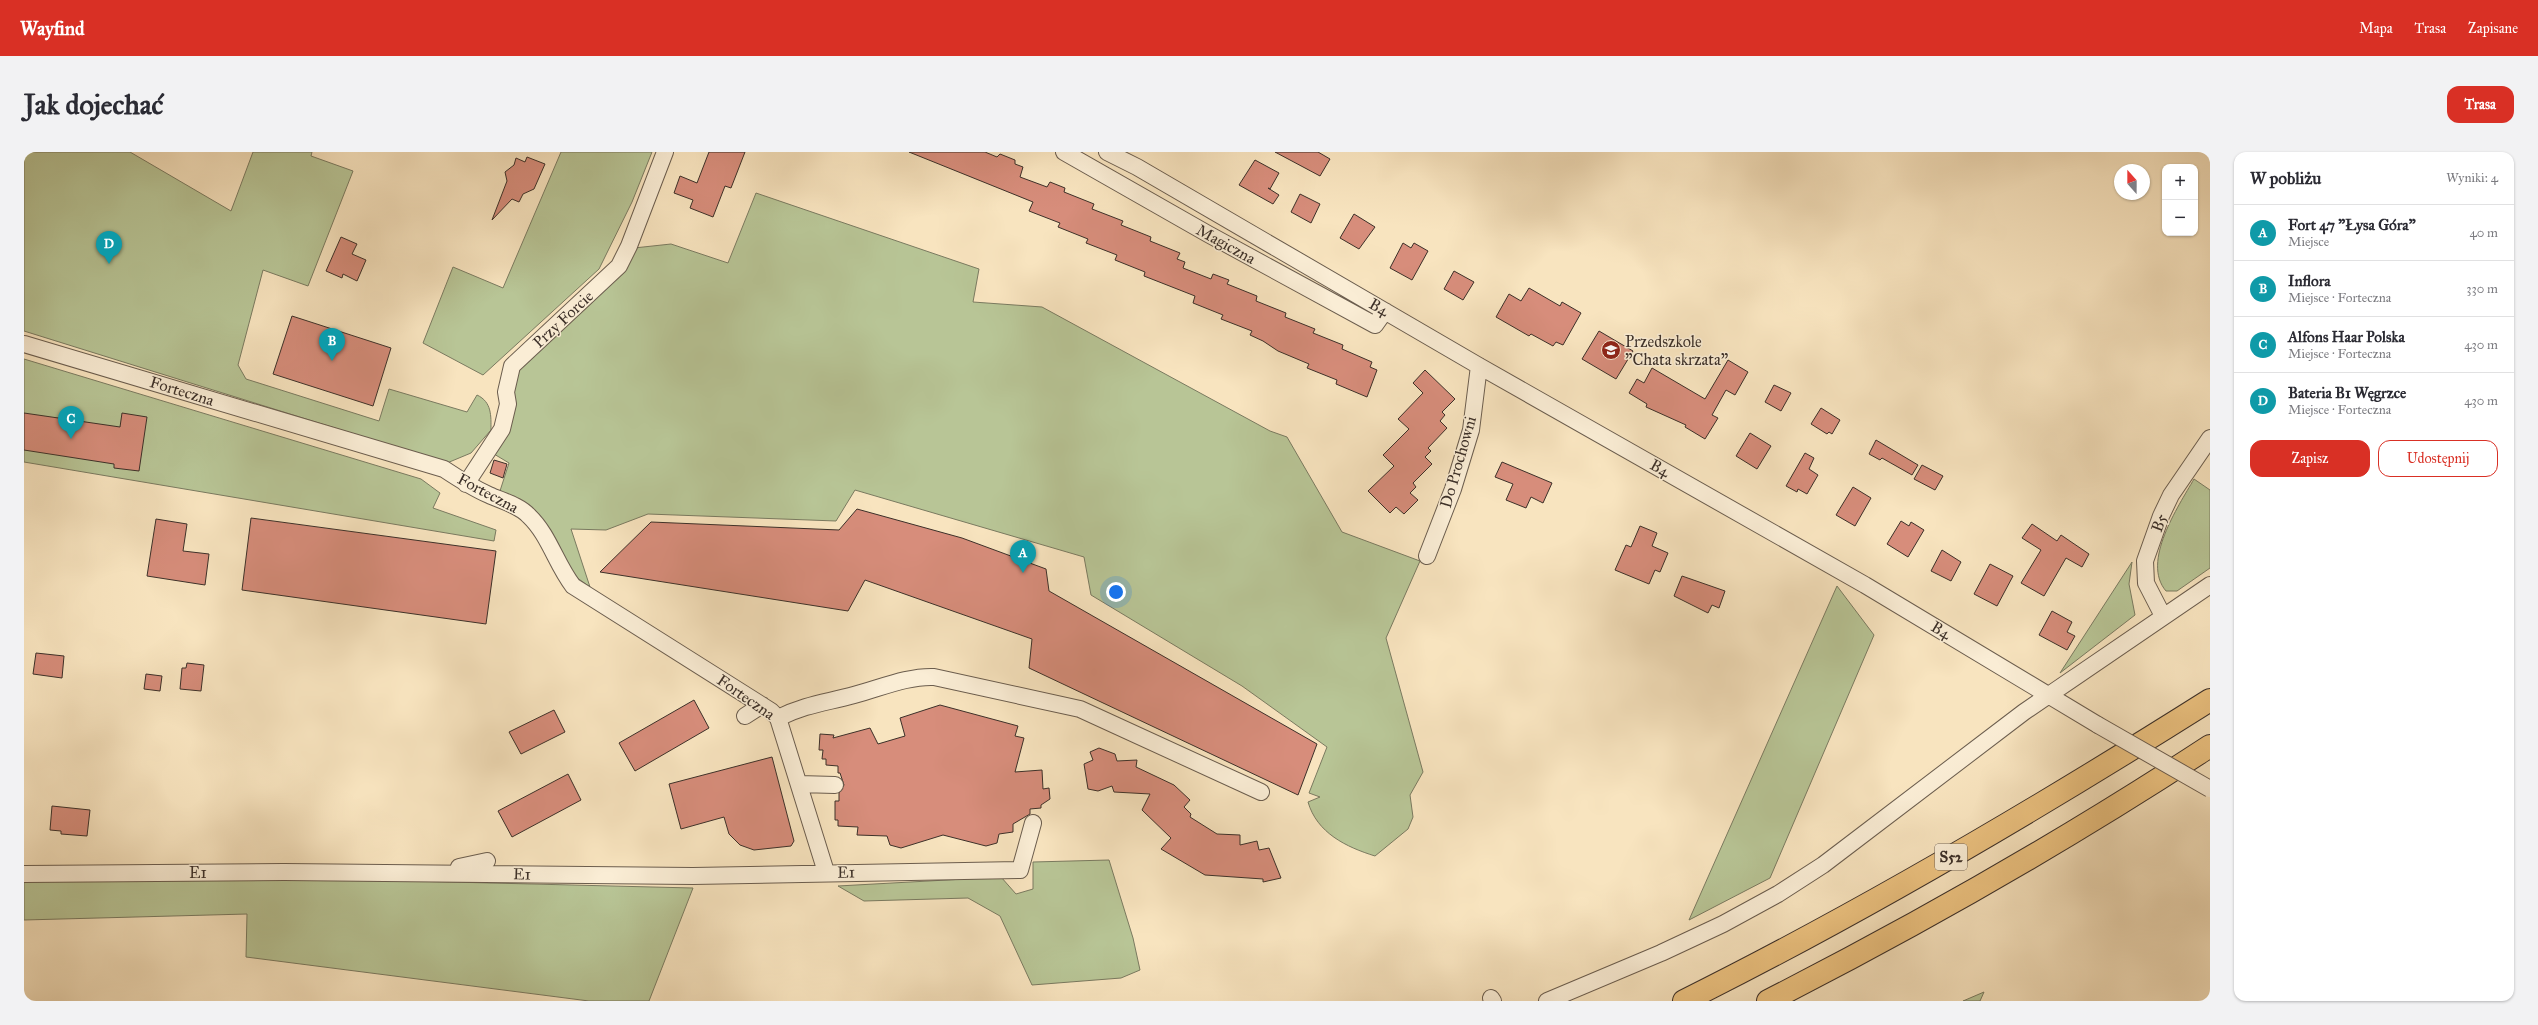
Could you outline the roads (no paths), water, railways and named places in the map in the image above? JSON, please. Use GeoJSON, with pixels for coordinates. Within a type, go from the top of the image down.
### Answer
{"type":"FeatureCollection","features":[{"type":"Feature","properties":{"kind":"highway","name":"S52"},"geometry":{"type":"LineString","coordinates":[[1684,1001],[1879,898],[1999,830],[2210,700]]}},
{"type":"Feature","properties":{"kind":"highway","name":"S52"},"geometry":{"type":"LineString","coordinates":[[1768,1001],[1938,909],[2065,836],[2210,746]]}},
{"type":"Feature","properties":{"kind":"street","name":"Przy Forcie"},"geometry":{"type":"LineString","coordinates":[[466,484],[502,429],[508,404],[506,392],[512,366],[619,266],[629,246],[665,152]]}},
{"type":"Feature","properties":{"kind":"street","name":"Magiczna"},"geometry":{"type":"LineString","coordinates":[[1064,152],[1208,234],[1375,325],[1385,311]]}},
{"type":"Feature","properties":{"kind":"street","name":"B4"},"geometry":{"type":"LineString","coordinates":[[1107,152],[1137,167],[1480,366],[1865,585],[2098,725],[2210,789]]}},
{"type":"Feature","properties":{"kind":"street","name":"Forteczna"},"geometry":{"type":"LineString","coordinates":[[24,344],[444,469],[466,484],[506,502],[529,516],[543,536],[562,572],[573,586],[762,706],[778,718],[826,872]]}},
{"type":"Feature","properties":{"kind":"street","name":"Do Prochowni"},"geometry":{"type":"LineString","coordinates":[[1427,556],[1452,490],[1471,430],[1480,366]]}},
{"type":"Feature","properties":{"kind":"street","name":"B5"},"geometry":{"type":"LineString","coordinates":[[2163,616],[2146,583],[2145,561],[2161,516],[2171,495],[2210,438]]}},
{"type":"Feature","properties":{"kind":"street"},"geometry":{"type":"LineString","coordinates":[[1547,1001],[1661,953],[1778,894],[1822,865],[2024,712],[2210,585]]}},
{"type":"Feature","properties":{"kind":"street"},"geometry":{"type":"LineString","coordinates":[[778,718],[808,705],[853,696],[920,676],[934,677],[1080,709],[1261,792]]}},
{"type":"Feature","properties":{"kind":"street"},"geometry":{"type":"LineString","coordinates":[[745,716],[762,706]]}},
{"type":"Feature","properties":{"kind":"street"},"geometry":{"type":"LineString","coordinates":[[798,784],[835,785]]}},
{"type":"Feature","properties":{"kind":"street","name":"E1"},"geometry":{"type":"LineString","coordinates":[[24,874],[430,873],[693,876],[826,872],[1020,870],[1033,823]]}},
{"type":"Feature","properties":{"kind":"street"},"geometry":{"type":"LineString","coordinates":[[430,873],[487,861]]}},
{"type":"Feature","properties":{"kind":"place","name":"Bateria B1 Węgrzce"},"geometry":{"type":"Point","coordinates":[109,264]}},
{"type":"Feature","properties":{"kind":"place","name":"Przedszkole \"Chata skrzata\""},"geometry":{"type":"Point","coordinates":[1611,350]}},
{"type":"Feature","properties":{"kind":"place","name":"Inflora"},"geometry":{"type":"Point","coordinates":[332,361]}},
{"type":"Feature","properties":{"kind":"place","name":"Alfons Haar Polska"},"geometry":{"type":"Point","coordinates":[71,439]}},
{"type":"Feature","properties":{"kind":"place","name":"Fort 47 \"Łysa Góra\""},"geometry":{"type":"Point","coordinates":[1023,573]}}]}
